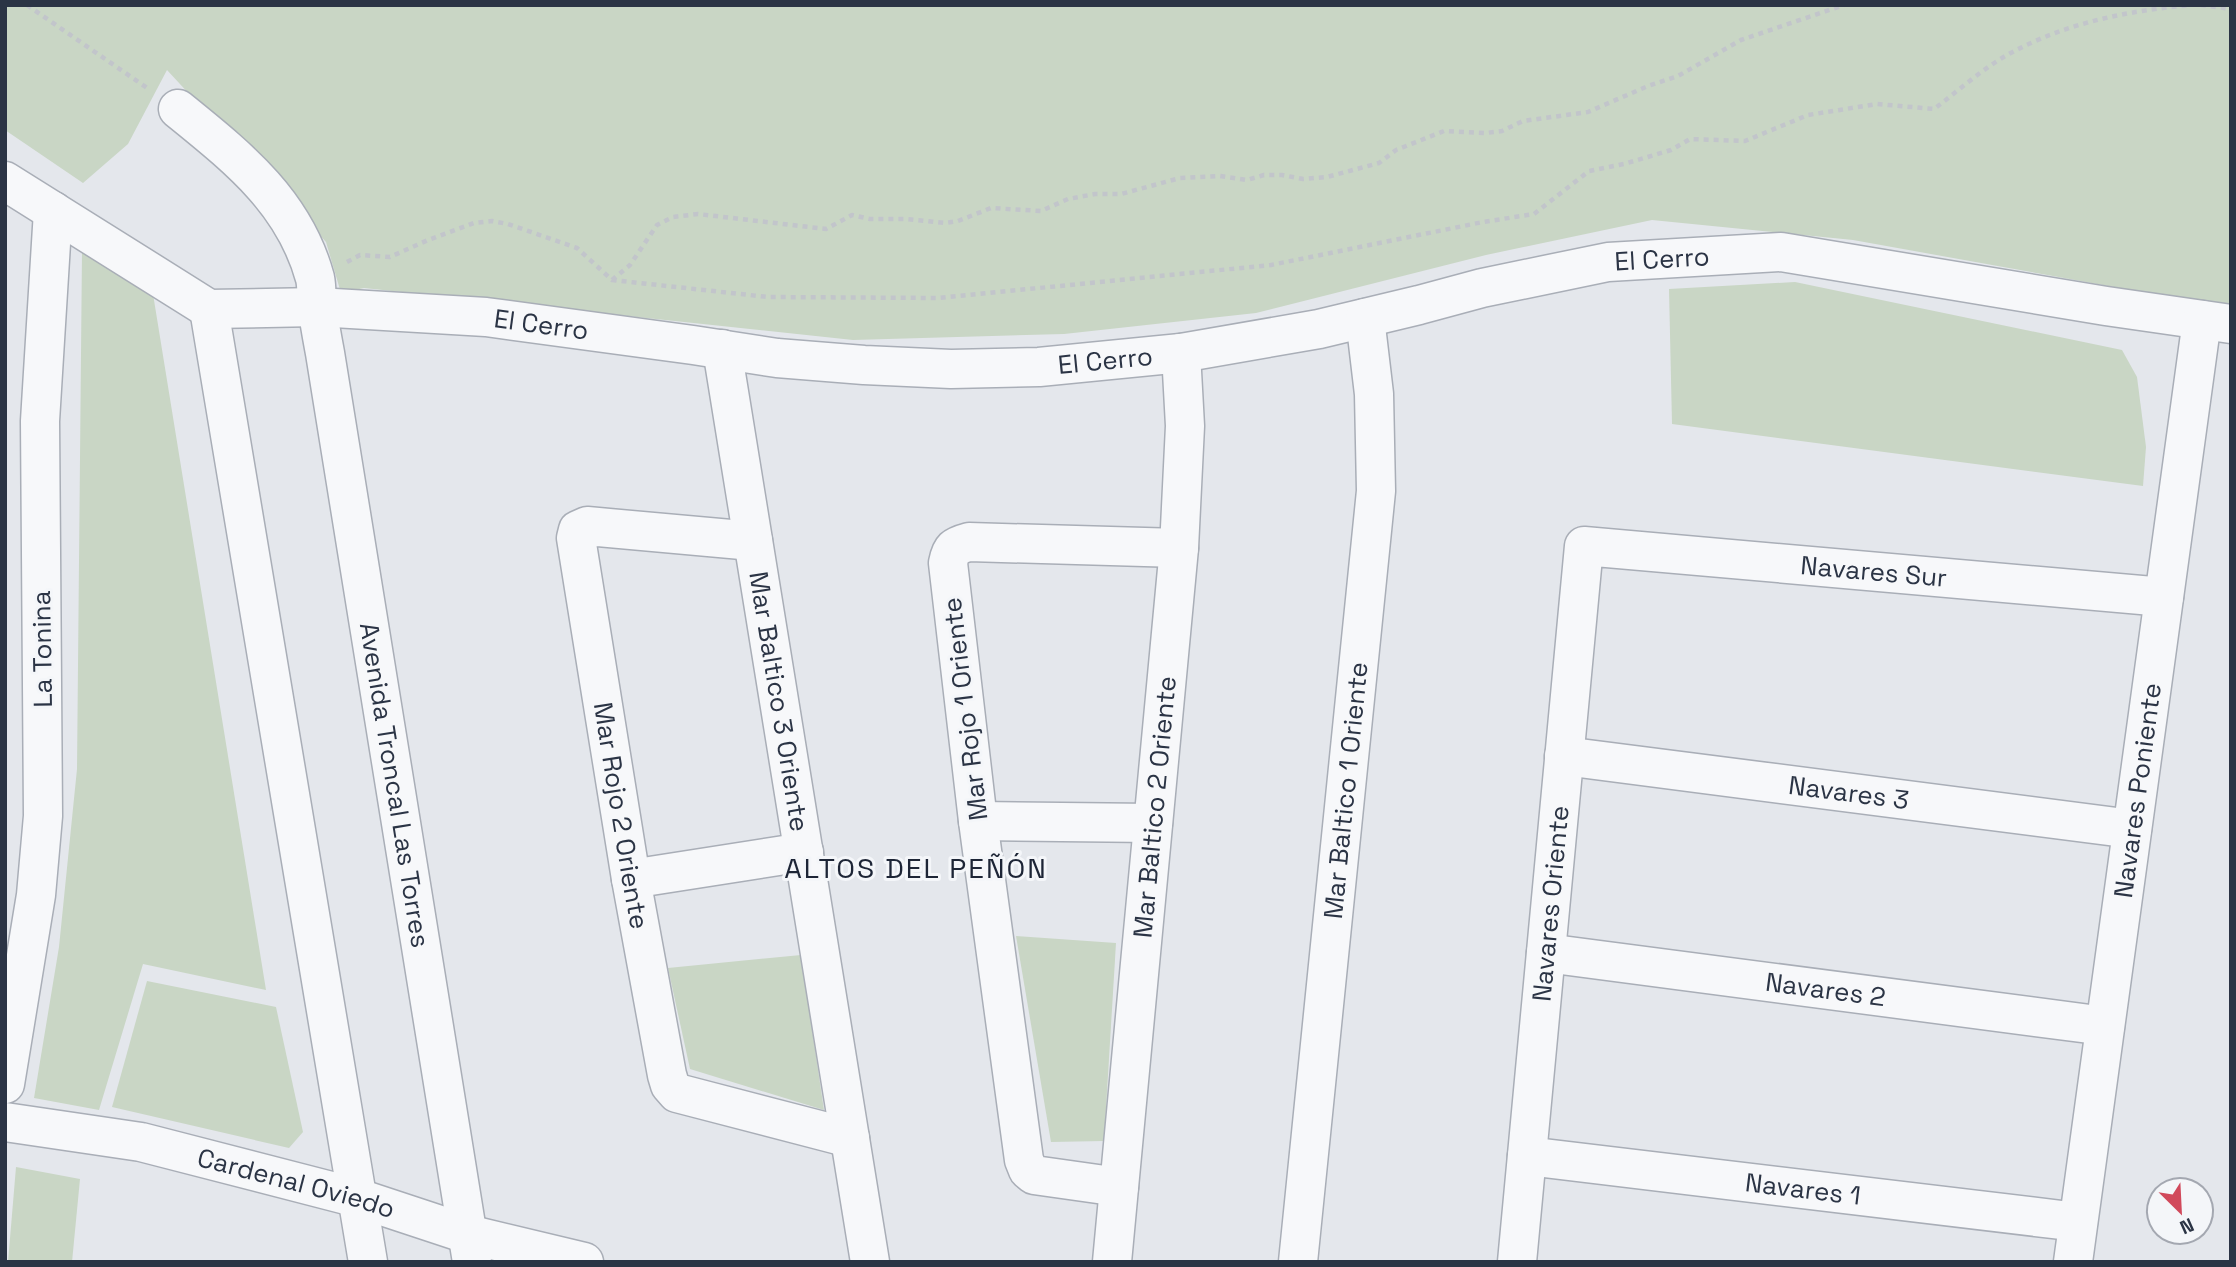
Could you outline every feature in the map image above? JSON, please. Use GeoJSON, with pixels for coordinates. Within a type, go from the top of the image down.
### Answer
{"type":"FeatureCollection","features":[{"type":"Feature","properties":{"kind":"street","name":"Avenida Troncal Las Torres"},"geometry":{"type":"LineString","coordinates":[[178,109],[243,162],[270,191],[302,243],[316,293],[469,1248]]}},
{"type":"Feature","properties":{"kind":"street"},"geometry":{"type":"LineString","coordinates":[[5,181],[209,309],[368,1262]]}},
{"type":"Feature","properties":{"kind":"street","name":"La Tonina"},"geometry":{"type":"LineString","coordinates":[[5,1084],[10,1025],[36,895],[43,816],[40,421],[53,211]]}},
{"type":"Feature","properties":{"kind":"street","name":"El Cerro"},"geometry":{"type":"LineString","coordinates":[[209,309],[316,293],[777,358],[951,369],[1039,366],[1181,354],[1247,343],[1365,318],[1482,288],[1608,262],[1781,252],[2216,322]]}},
{"type":"Feature","properties":{"kind":"street","name":"Mar Baltico 1 Oriente"},"geometry":{"type":"LineString","coordinates":[[1298,1262],[1376,491],[1374,394],[1365,318]]}},
{"type":"Feature","properties":{"kind":"street","name":"Navares Poniente"},"geometry":{"type":"LineString","coordinates":[[2073,1262],[2164,597],[2216,322]]}},
{"type":"Feature","properties":{"kind":"street","name":"Mar Baltico 3 Oriente"},"geometry":{"type":"LineString","coordinates":[[722,349],[870,1262]]}},
{"type":"Feature","properties":{"kind":"street","name":"Mar Baltico 2 Oriente"},"geometry":{"type":"LineString","coordinates":[[1112,1262],[1179,548],[1185,426],[1181,354]]}},
{"type":"Feature","properties":{"kind":"street","name":"Mar Rojo 2 Oriente"},"geometry":{"type":"LineString","coordinates":[[753,541],[587,526],[578,530],[576,538],[631,878],[670,1085],[677,1093],[850,1138]]}},
{"type":"Feature","properties":{"kind":"street","name":"Mar Rojo 1 Oriente"},"geometry":{"type":"LineString","coordinates":[[1119,1186],[1034,1175],[1028,1170],[1024,1160],[978,821],[948,563],[951,550],[955,546],[969,542],[1179,548]]}},
{"type":"Feature","properties":{"kind":"street","name":"Navares Sur"},"geometry":{"type":"LineString","coordinates":[[1584,546],[2164,597]]}},
{"type":"Feature","properties":{"kind":"street","name":"Navares Oriente"},"geometry":{"type":"LineString","coordinates":[[1517,1262],[1584,546]]}},
{"type":"Feature","properties":{"kind":"street","name":"Navares 3"},"geometry":{"type":"LineString","coordinates":[[1564,756],[2132,828]]}},
{"type":"Feature","properties":{"kind":"street"},"geometry":{"type":"LineString","coordinates":[[978,821],[1153,823]]}},
{"type":"Feature","properties":{"kind":"street"},"geometry":{"type":"LineString","coordinates":[[631,878],[804,852]]}},
{"type":"Feature","properties":{"kind":"street","name":"Navares 2"},"geometry":{"type":"LineString","coordinates":[[1546,953],[2105,1027]]}},
{"type":"Feature","properties":{"kind":"street","name":"Cardenal Oviedo"},"geometry":{"type":"LineString","coordinates":[[5,1122],[141,1142],[358,1198],[469,1248],[584,1262]]}},
{"type":"Feature","properties":{"kind":"street","name":"Navares 1"},"geometry":{"type":"LineString","coordinates":[[1527,1156],[2078,1222]]}},
{"type":"Feature","properties":{"kind":"path"},"geometry":{"type":"LineString","coordinates":[[27,5],[178,109]]}},
{"type":"Feature","properties":{"kind":"path"},"geometry":{"type":"LineString","coordinates":[[612,280],[630,265],[657,225],[673,217],[698,214],[827,229],[852,215],[870,219],[945,223],[958,221],[991,208],[1041,211],[1068,199],[1095,194],[1121,194],[1180,178],[1220,176],[1247,180],[1264,175],[1303,180],[1327,177],[1379,163],[1396,150],[1444,131],[1502,131],[1522,121],[1588,112],[1678,76],[1741,40],[1844,5]]}},
{"type":"Feature","properties":{"kind":"path"},"geometry":{"type":"LineString","coordinates":[[316,293],[360,255],[390,257],[474,223],[492,221],[577,248],[612,280],[768,298],[938,298],[1271,265],[1534,214],[1588,171],[1671,150],[1690,139],[1745,141],[1808,115],[1877,104],[1934,109],[1986,68],[2009,54],[2079,24],[2140,10],[2192,5]]}},
{"type":"Feature","properties":{"kind":"path"},"geometry":{"type":"LineString","coordinates":[[2201,5],[2231,9]]}},
{"type":"Feature","properties":{"kind":"green space"},"geometry":{"type":"Polygon","coordinates":[[[5,5],[2231,5],[2231,308],[1853,240],[1652,220],[1486,255],[1256,313],[1064,334],[853,340],[364,288],[341,293],[326,242],[167,70],[128,144],[83,183],[5,130],[5,5]]]}},
{"type":"Feature","properties":{"kind":"green space"},"geometry":{"type":"Polygon","coordinates":[[[82,251],[153,294],[266,990],[143,964],[99,1110],[34,1098],[59,947],[77,769],[82,251]]]}},
{"type":"Feature","properties":{"kind":"green space"},"geometry":{"type":"Polygon","coordinates":[[[1795,282],[2122,350],[2137,377],[2146,447],[2143,486],[1672,424],[1669,289],[1795,282]]]}},
{"type":"Feature","properties":{"kind":"green space"},"geometry":{"type":"Polygon","coordinates":[[[1016,936],[1116,943],[1104,1141],[1051,1142],[1016,936]]]}},
{"type":"Feature","properties":{"kind":"green space"},"geometry":{"type":"Polygon","coordinates":[[[801,955],[824,1110],[690,1069],[668,968],[801,955]]]}},
{"type":"Feature","properties":{"kind":"green space"},"geometry":{"type":"Polygon","coordinates":[[[147,981],[276,1007],[303,1132],[289,1148],[112,1107],[147,981]]]}},
{"type":"Feature","properties":{"kind":"green space"},"geometry":{"type":"Polygon","coordinates":[[[16,1167],[80,1179],[72,1262],[8,1262],[16,1167]]]}},
{"type":"Feature","properties":{"kind":"district","name":"ALTOS DEL PEÑÓN"},"geometry":{"type":"Point","coordinates":[916,868]}}]}
